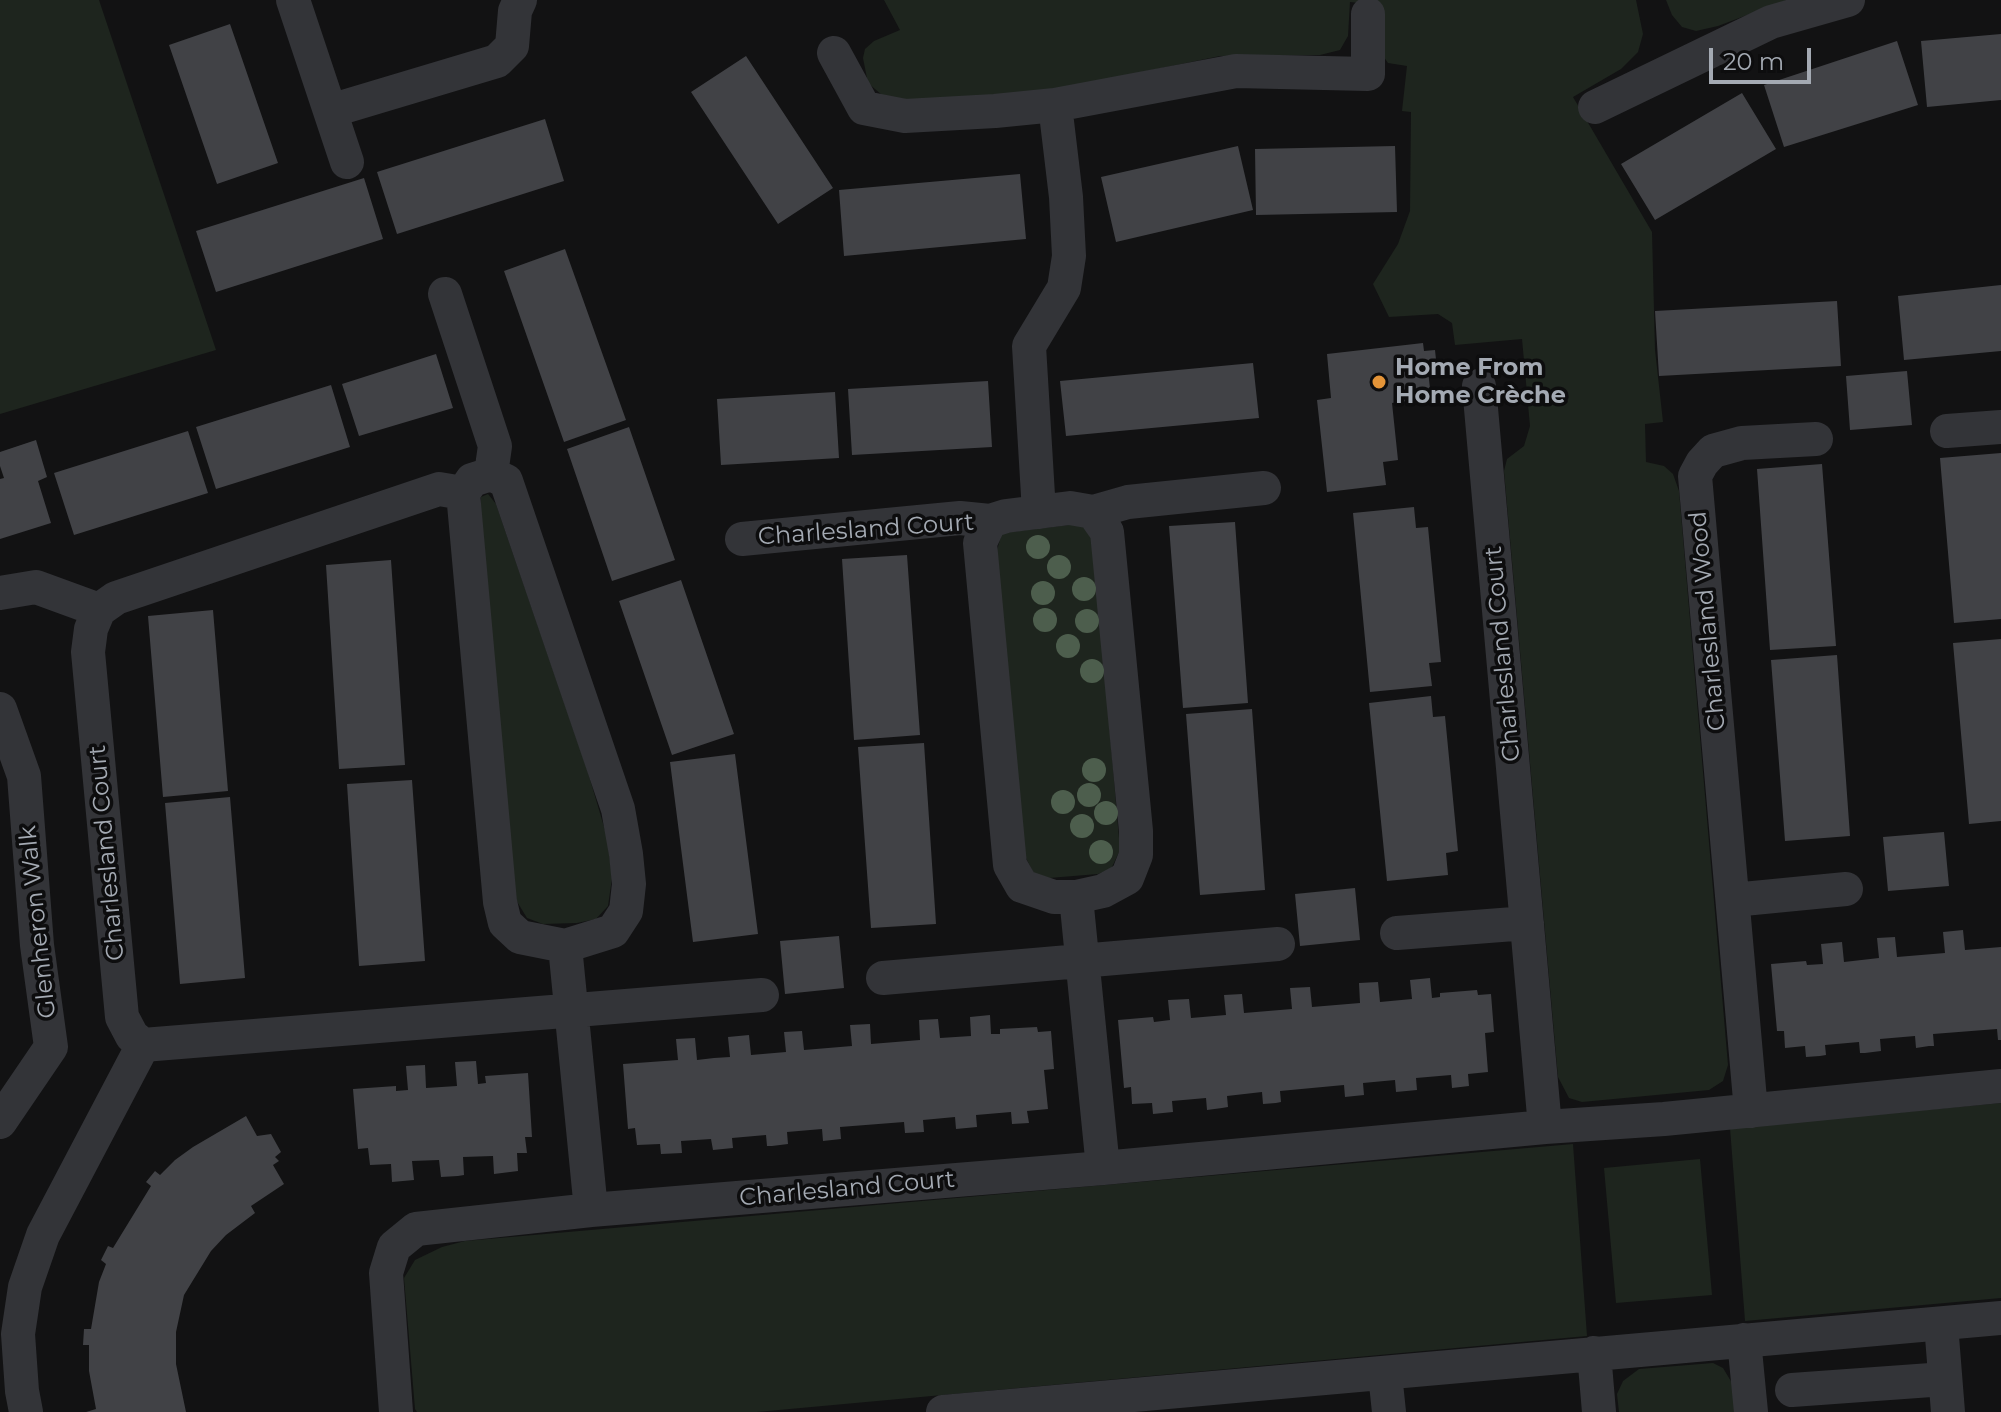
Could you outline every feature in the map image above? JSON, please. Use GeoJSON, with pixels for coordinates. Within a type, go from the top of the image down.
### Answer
{"type":"FeatureCollection","features":[{"type":"Feature","properties":{"kind":"street"},"geometry":{"type":"LineString","coordinates":[[293,0],[347,162]]}},
{"type":"Feature","properties":{"kind":"street"},"geometry":{"type":"LineString","coordinates":[[330,111],[497,61],[512,46],[515,11],[520,0]]}},
{"type":"Feature","properties":{"kind":"street"},"geometry":{"type":"LineString","coordinates":[[1595,107],[1771,22],[1848,0]]}},
{"type":"Feature","properties":{"kind":"street"},"geometry":{"type":"LineString","coordinates":[[834,53],[864,108],[905,116],[995,111],[1055,105],[1236,71],[1368,74],[1368,14]]}},
{"type":"Feature","properties":{"kind":"street"},"geometry":{"type":"LineString","coordinates":[[1039,512],[1029,346],[1064,288],[1069,256],[1066,197],[1055,105]]}},
{"type":"Feature","properties":{"kind":"street"},"geometry":{"type":"LineString","coordinates":[[445,294],[495,446],[491,474]]}},
{"type":"Feature","properties":{"kind":"street","name":"Charlesland Court"},"geometry":{"type":"LineString","coordinates":[[1479,386],[1545,1127]]}},
{"type":"Feature","properties":{"kind":"street"},"geometry":{"type":"LineString","coordinates":[[1947,431],[2001,427]]}},
{"type":"Feature","properties":{"kind":"street","name":"Charlesland Wood"},"geometry":{"type":"LineString","coordinates":[[1751,1111],[1695,476],[1713,451],[1742,443],[1816,439]]}},
{"type":"Feature","properties":{"kind":"street"},"geometry":{"type":"LineString","coordinates":[[491,474],[506,481],[618,809],[629,884],[626,911],[613,931],[565,946],[520,937],[505,923],[500,902],[463,493],[472,480],[491,474]]}},
{"type":"Feature","properties":{"kind":"street","name":"Charlesland Court"},"geometry":{"type":"LineString","coordinates":[[742,539],[960,518],[990,521],[1070,508],[1093,512],[1128,502],[1264,488]]}},
{"type":"Feature","properties":{"kind":"street"},"geometry":{"type":"LineString","coordinates":[[0,593],[36,587],[99,610],[116,598],[439,489],[463,493]]}},
{"type":"Feature","properties":{"kind":"street","name":"Charlesland Court"},"geometry":{"type":"LineString","coordinates":[[990,521],[980,543],[1010,865],[1022,886],[1054,897],[1076,897],[1103,891],[1127,878],[1136,855],[1107,532],[1093,512]]}},
{"type":"Feature","properties":{"kind":"street","name":"Charlesland Court"},"geometry":{"type":"LineString","coordinates":[[99,610],[91,629],[88,652],[122,1017],[132,1036],[143,1045]]}},
{"type":"Feature","properties":{"kind":"street","name":"Glenheron Walk"},"geometry":{"type":"LineString","coordinates":[[0,709],[24,776],[37,945],[51,1047],[0,1122]]}},
{"type":"Feature","properties":{"kind":"street"},"geometry":{"type":"LineString","coordinates":[[1733,900],[1846,889]]}},
{"type":"Feature","properties":{"kind":"street"},"geometry":{"type":"LineString","coordinates":[[1076,897],[1103,1168]]}},
{"type":"Feature","properties":{"kind":"street"},"geometry":{"type":"LineString","coordinates":[[1397,933],[1527,923]]}},
{"type":"Feature","properties":{"kind":"street"},"geometry":{"type":"LineString","coordinates":[[883,978],[1278,944]]}},
{"type":"Feature","properties":{"kind":"street"},"geometry":{"type":"LineString","coordinates":[[565,946],[591,1210]]}},
{"type":"Feature","properties":{"kind":"street"},"geometry":{"type":"LineString","coordinates":[[26,1412],[18,1334],[25,1287],[43,1235],[143,1045],[762,995]]}},
{"type":"Feature","properties":{"kind":"street"},"geometry":{"type":"LineString","coordinates":[[1751,1111],[2001,1086]]}},
{"type":"Feature","properties":{"kind":"street","name":"Charlesland Court"},"geometry":{"type":"LineString","coordinates":[[396,1412],[386,1273],[394,1247],[416,1229],[591,1210],[1751,1111]]}},
{"type":"Feature","properties":{"kind":"street"},"geometry":{"type":"LineString","coordinates":[[943,1412],[1146,1402],[1594,1353],[2001,1318]]}},
{"type":"Feature","properties":{"kind":"street"},"geometry":{"type":"LineString","coordinates":[[1792,1390],[1947,1396],[1941,1324]]}},
{"type":"Feature","properties":{"kind":"street"},"geometry":{"type":"LineString","coordinates":[[1744,1340],[1751,1412]]}},
{"type":"Feature","properties":{"kind":"street"},"geometry":{"type":"LineString","coordinates":[[1594,1353],[1599,1412]]}},
{"type":"Feature","properties":{"kind":"street"},"geometry":{"type":"LineString","coordinates":[[1385,1374],[1389,1412]]}},
{"type":"Feature","properties":{"kind":"shaded area"},"geometry":{"type":"Polygon","coordinates":[[[0,0],[99,0],[216,350],[0,414],[0,0]]]}},
{"type":"Feature","properties":{"kind":"shaded area"},"geometry":{"type":"Polygon","coordinates":[[[884,0],[1636,0],[1643,34],[1638,52],[1621,69],[1573,97],[1652,232],[1655,350],[1663,422],[1645,424],[1646,462],[1664,466],[1673,474],[1679,491],[1728,1065],[1723,1081],[1709,1090],[1582,1102],[1569,1098],[1558,1077],[1504,471],[1507,459],[1524,446],[1530,426],[1522,339],[1455,345],[1452,323],[1438,314],[1389,317],[1373,284],[1398,244],[1410,211],[1411,112],[1402,111],[1407,66],[1388,63],[1381,53],[1379,5],[1350,2],[1348,36],[1340,50],[1320,55],[1220,56],[1023,94],[889,101],[868,83],[863,58],[865,49],[874,41],[900,30],[884,0]]]}},
{"type":"Feature","properties":{"kind":"shaded area"},"geometry":{"type":"Polygon","coordinates":[[[1666,0],[1787,0],[1696,31],[1682,27],[1672,15],[1666,0]]]}},
{"type":"Feature","properties":{"kind":"shaded area"},"geometry":{"type":"Polygon","coordinates":[[[488,494],[496,504],[587,769],[607,837],[612,878],[608,906],[596,919],[543,924],[527,918],[516,900],[480,508],[481,497],[488,494]]]}},
{"type":"Feature","properties":{"kind":"shaded area"},"geometry":{"type":"Polygon","coordinates":[[[1078,524],[1090,530],[1094,545],[1120,850],[1111,869],[1098,874],[1049,878],[1034,874],[1023,852],[997,550],[1002,533],[1078,524]]]}},
{"type":"Feature","properties":{"kind":"shaded area"},"geometry":{"type":"Polygon","coordinates":[[[2001,1103],[2001,1298],[1745,1321],[1730,1128],[2001,1103]]]}},
{"type":"Feature","properties":{"kind":"shaded area"},"geometry":{"type":"Polygon","coordinates":[[[1573,1144],[1587,1336],[757,1412],[417,1412],[415,1409],[404,1278],[415,1260],[442,1247],[465,1241],[1573,1144]]]}},
{"type":"Feature","properties":{"kind":"shaded area"},"geometry":{"type":"Polygon","coordinates":[[[1700,1159],[1712,1295],[1616,1303],[1604,1168],[1700,1159]]]}},
{"type":"Feature","properties":{"kind":"shaded area"},"geometry":{"type":"Polygon","coordinates":[[[1713,1363],[1723,1368],[1732,1383],[1735,1412],[1619,1412],[1617,1394],[1623,1381],[1639,1369],[1713,1363]]]}},
{"type":"Feature","properties":{"kind":"building"},"geometry":{"type":"Polygon","coordinates":[[[230,24],[278,163],[217,184],[169,45],[230,24]]]}},
{"type":"Feature","properties":{"kind":"building"},"geometry":{"type":"Polygon","coordinates":[[[2001,34],[2001,100],[1927,107],[1921,41],[2001,34]]]}},
{"type":"Feature","properties":{"kind":"building"},"geometry":{"type":"Polygon","coordinates":[[[1897,41],[1918,105],[1784,147],[1764,85],[1897,41]]]}},
{"type":"Feature","properties":{"kind":"building"},"geometry":{"type":"Polygon","coordinates":[[[746,56],[833,188],[778,224],[691,92],[746,56]]]}},
{"type":"Feature","properties":{"kind":"building"},"geometry":{"type":"Polygon","coordinates":[[[1742,93],[1776,149],[1655,220],[1621,164],[1742,93]]]}},
{"type":"Feature","properties":{"kind":"building"},"geometry":{"type":"Polygon","coordinates":[[[545,119],[564,181],[397,234],[377,172],[545,119]]]}},
{"type":"Feature","properties":{"kind":"building"},"geometry":{"type":"Polygon","coordinates":[[[1238,146],[1253,210],[1116,242],[1101,177],[1238,146]]]}},
{"type":"Feature","properties":{"kind":"building"},"geometry":{"type":"Polygon","coordinates":[[[1395,146],[1397,212],[1256,215],[1255,149],[1395,146]]]}},
{"type":"Feature","properties":{"kind":"building"},"geometry":{"type":"Polygon","coordinates":[[[1020,174],[1026,239],[844,256],[839,190],[1020,174]]]}},
{"type":"Feature","properties":{"kind":"building"},"geometry":{"type":"Polygon","coordinates":[[[364,178],[383,239],[216,292],[196,231],[364,178]]]}},
{"type":"Feature","properties":{"kind":"building"},"geometry":{"type":"Polygon","coordinates":[[[565,249],[626,420],[564,442],[504,271],[565,249]]]}},
{"type":"Feature","properties":{"kind":"building"},"geometry":{"type":"Polygon","coordinates":[[[2001,285],[2001,351],[1904,360],[1898,296],[2001,285]]]}},
{"type":"Feature","properties":{"kind":"building"},"geometry":{"type":"Polygon","coordinates":[[[1837,301],[1841,366],[1659,376],[1655,311],[1837,301]]]}},
{"type":"Feature","properties":{"kind":"building"},"geometry":{"type":"Polygon","coordinates":[[[1423,343],[1424,351],[1435,350],[1437,369],[1428,370],[1431,398],[1392,403],[1398,460],[1383,462],[1386,485],[1327,492],[1317,400],[1331,398],[1327,354],[1423,343]]]}},
{"type":"Feature","properties":{"kind":"building"},"geometry":{"type":"Polygon","coordinates":[[[436,354],[453,408],[359,436],[342,384],[436,354]]]}},
{"type":"Feature","properties":{"kind":"building"},"geometry":{"type":"Polygon","coordinates":[[[1253,363],[1259,418],[1066,436],[1060,381],[1253,363]]]}},
{"type":"Feature","properties":{"kind":"building"},"geometry":{"type":"Polygon","coordinates":[[[1907,371],[1912,425],[1850,430],[1846,376],[1907,371]]]}},
{"type":"Feature","properties":{"kind":"building"},"geometry":{"type":"Polygon","coordinates":[[[988,381],[992,447],[852,455],[848,389],[988,381]]]}},
{"type":"Feature","properties":{"kind":"building"},"geometry":{"type":"Polygon","coordinates":[[[331,385],[350,447],[216,489],[196,427],[331,385]]]}},
{"type":"Feature","properties":{"kind":"building"},"geometry":{"type":"Polygon","coordinates":[[[835,392],[839,458],[721,465],[717,399],[835,392]]]}},
{"type":"Feature","properties":{"kind":"building"},"geometry":{"type":"Polygon","coordinates":[[[629,427],[675,560],[612,581],[567,449],[629,427]]]}},
{"type":"Feature","properties":{"kind":"building"},"geometry":{"type":"Polygon","coordinates":[[[188,431],[208,493],[74,535],[54,473],[188,431]]]}},
{"type":"Feature","properties":{"kind":"building"},"geometry":{"type":"Polygon","coordinates":[[[36,440],[47,477],[38,481],[51,523],[0,539],[0,479],[4,478],[0,452],[36,440]]]}},
{"type":"Feature","properties":{"kind":"building"},"geometry":{"type":"Polygon","coordinates":[[[2001,453],[2001,619],[1954,623],[1940,458],[2001,453]]]}},
{"type":"Feature","properties":{"kind":"building"},"geometry":{"type":"Polygon","coordinates":[[[1822,464],[1836,646],[1770,650],[1757,469],[1822,464]]]}},
{"type":"Feature","properties":{"kind":"building"},"geometry":{"type":"Polygon","coordinates":[[[1414,507],[1416,528],[1428,527],[1441,662],[1429,663],[1432,686],[1370,692],[1353,513],[1414,507]]]}},
{"type":"Feature","properties":{"kind":"building"},"geometry":{"type":"Polygon","coordinates":[[[1235,522],[1248,703],[1183,708],[1169,526],[1235,522]]]}},
{"type":"Feature","properties":{"kind":"building"},"geometry":{"type":"Polygon","coordinates":[[[907,555],[920,735],[854,740],[842,559],[907,555]]]}},
{"type":"Feature","properties":{"kind":"building"},"geometry":{"type":"Polygon","coordinates":[[[391,560],[405,765],[339,769],[326,565],[391,560]]]}},
{"type":"Feature","properties":{"kind":"building"},"geometry":{"type":"Polygon","coordinates":[[[681,580],[734,734],[672,755],[619,601],[681,580]]]}},
{"type":"Feature","properties":{"kind":"building"},"geometry":{"type":"Polygon","coordinates":[[[213,610],[228,791],[163,797],[148,616],[213,610]]]}},
{"type":"Feature","properties":{"kind":"building"},"geometry":{"type":"Polygon","coordinates":[[[2001,639],[2001,821],[1969,824],[1953,643],[2001,639]]]}},
{"type":"Feature","properties":{"kind":"building"},"geometry":{"type":"Polygon","coordinates":[[[1837,655],[1850,836],[1785,841],[1771,660],[1837,655]]]}},
{"type":"Feature","properties":{"kind":"building"},"geometry":{"type":"Polygon","coordinates":[[[1431,696],[1433,717],[1445,716],[1458,851],[1446,853],[1448,875],[1387,881],[1369,703],[1431,696]]]}},
{"type":"Feature","properties":{"kind":"building"},"geometry":{"type":"Polygon","coordinates":[[[1252,709],[1265,890],[1200,895],[1186,714],[1252,709]]]}},
{"type":"Feature","properties":{"kind":"building"},"geometry":{"type":"Polygon","coordinates":[[[924,743],[936,924],[871,928],[858,747],[924,743]]]}},
{"type":"Feature","properties":{"kind":"building"},"geometry":{"type":"Polygon","coordinates":[[[735,754],[758,934],[693,942],[670,762],[735,754]]]}},
{"type":"Feature","properties":{"kind":"building"},"geometry":{"type":"Polygon","coordinates":[[[412,780],[425,961],[359,966],[347,784],[412,780]]]}},
{"type":"Feature","properties":{"kind":"building"},"geometry":{"type":"Polygon","coordinates":[[[230,797],[245,978],[180,984],[165,803],[230,797]]]}},
{"type":"Feature","properties":{"kind":"building"},"geometry":{"type":"Polygon","coordinates":[[[1944,832],[1949,886],[1888,891],[1883,837],[1944,832]]]}},
{"type":"Feature","properties":{"kind":"building"},"geometry":{"type":"Polygon","coordinates":[[[1355,888],[1360,940],[1300,946],[1295,894],[1355,888]]]}},
{"type":"Feature","properties":{"kind":"building"},"geometry":{"type":"Polygon","coordinates":[[[1963,930],[1965,950],[2001,947],[2001,1040],[1998,1040],[1997,1029],[1933,1034],[1934,1046],[1916,1048],[1915,1036],[1880,1039],[1881,1051],[1865,1053],[1860,1053],[1859,1042],[1825,1045],[1826,1055],[1820,1056],[1806,1057],[1805,1046],[1785,1048],[1784,1031],[1777,1031],[1771,964],[1806,961],[1807,965],[1823,964],[1821,944],[1842,942],[1844,962],[1879,958],[1877,938],[1895,937],[1897,957],[1945,953],[1943,932],[1963,930]]]}},
{"type":"Feature","properties":{"kind":"building"},"geometry":{"type":"Polygon","coordinates":[[[839,936],[844,988],[785,994],[780,941],[839,936]]]}},
{"type":"Feature","properties":{"kind":"building"},"geometry":{"type":"Polygon","coordinates":[[[1430,978],[1432,998],[1440,997],[1440,993],[1477,990],[1478,995],[1491,994],[1494,1032],[1485,1033],[1488,1072],[1468,1074],[1469,1086],[1452,1088],[1451,1075],[1416,1078],[1417,1090],[1396,1092],[1395,1080],[1363,1083],[1364,1095],[1345,1097],[1344,1085],[1280,1091],[1281,1102],[1263,1104],[1262,1092],[1227,1096],[1228,1107],[1207,1110],[1206,1098],[1172,1101],[1173,1112],[1153,1114],[1152,1103],[1132,1104],[1131,1087],[1124,1088],[1118,1020],[1153,1017],[1154,1022],[1170,1020],[1168,1000],[1189,999],[1191,1018],[1226,1015],[1224,995],[1242,994],[1244,1013],[1292,1009],[1290,988],[1310,987],[1312,1007],[1360,1003],[1359,983],[1378,982],[1380,1002],[1412,999],[1410,980],[1430,978]]]}},
{"type":"Feature","properties":{"kind":"building"},"geometry":{"type":"Polygon","coordinates":[[[990,1015],[991,1034],[1000,1034],[1000,1029],[1037,1027],[1038,1032],[1051,1031],[1054,1069],[1044,1070],[1048,1109],[1027,1111],[1029,1123],[1012,1124],[1011,1112],[976,1115],[977,1127],[956,1129],[955,1117],[923,1120],[924,1132],[905,1133],[904,1122],[840,1127],[841,1139],[823,1141],[822,1129],[787,1132],[788,1144],[772,1146],[767,1146],[766,1135],[732,1138],[733,1148],[713,1150],[711,1139],[681,1141],[682,1153],[661,1154],[660,1144],[637,1145],[635,1128],[628,1129],[623,1064],[678,1060],[676,1039],[695,1038],[697,1060],[730,1057],[728,1037],[749,1035],[751,1055],[786,1052],[784,1032],[802,1031],[804,1050],[852,1046],[850,1025],[870,1024],[871,1044],[920,1040],[919,1020],[938,1019],[940,1038],[971,1036],[970,1017],[990,1015]]]}},
{"type":"Feature","properties":{"kind":"building"},"geometry":{"type":"Polygon","coordinates":[[[476,1061],[478,1084],[486,1083],[485,1076],[528,1073],[532,1137],[525,1137],[527,1153],[517,1153],[518,1171],[494,1174],[493,1156],[463,1157],[464,1175],[441,1177],[439,1160],[412,1161],[414,1180],[392,1182],[391,1164],[370,1165],[368,1148],[358,1149],[353,1089],[396,1086],[396,1091],[408,1090],[406,1066],[425,1065],[426,1088],[457,1086],[455,1062],[476,1061]]]}},
{"type":"Feature","properties":{"kind":"building"},"geometry":{"type":"Polygon","coordinates":[[[246,1116],[257,1136],[271,1134],[281,1152],[275,1157],[279,1161],[273,1165],[284,1184],[251,1206],[255,1213],[211,1251],[184,1295],[176,1332],[176,1364],[186,1412],[86,1412],[96,1409],[89,1371],[89,1345],[83,1345],[84,1329],[91,1329],[99,1282],[106,1264],[101,1260],[108,1246],[113,1248],[151,1186],[146,1182],[155,1171],[160,1175],[193,1147],[246,1116]]]}},
{"type":"Feature","properties":{"kind":"place","name":"Home From Home Crèche"},"geometry":{"type":"Point","coordinates":[1379,382]}}]}
